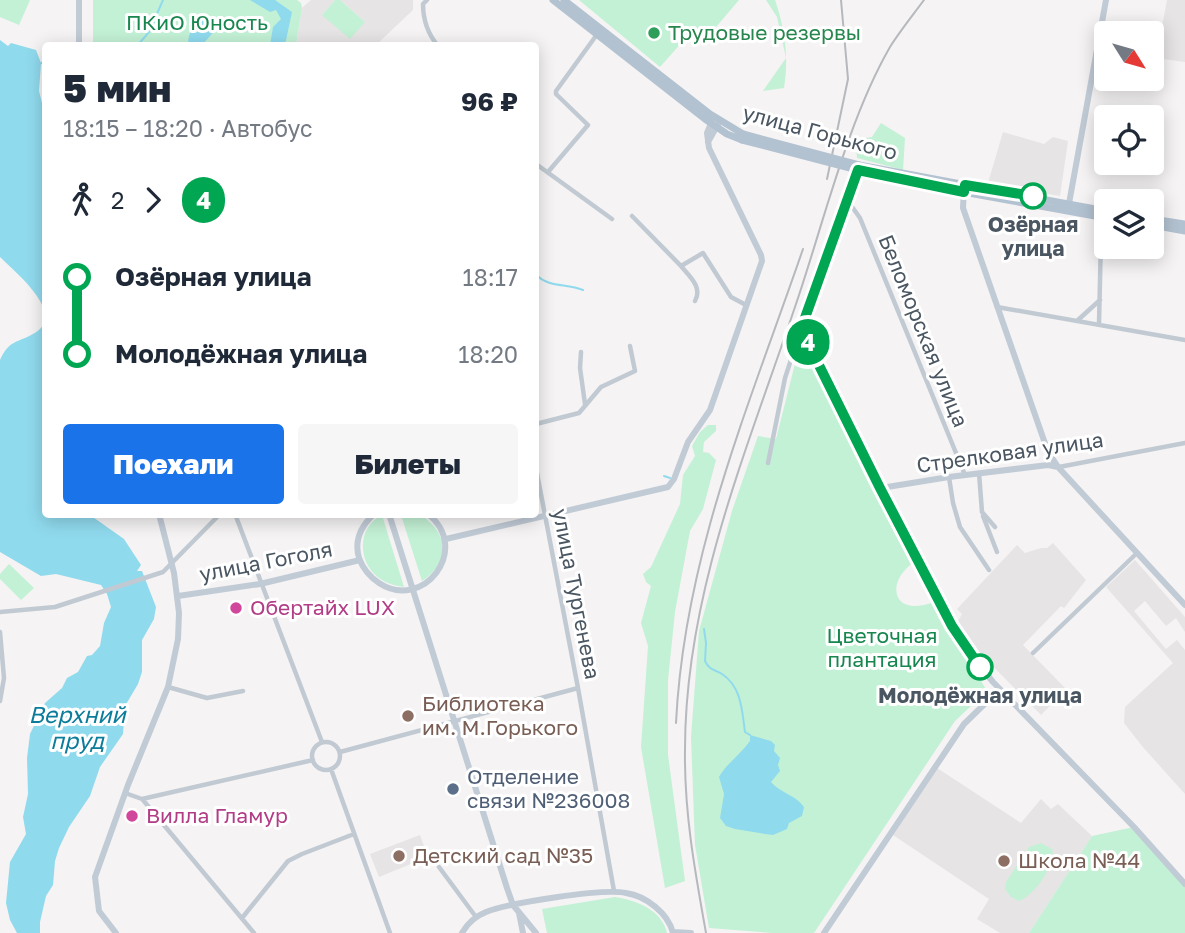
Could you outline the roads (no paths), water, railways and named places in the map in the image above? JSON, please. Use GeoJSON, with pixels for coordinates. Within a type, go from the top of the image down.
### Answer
{"type":"FeatureCollection","features":[{"type":"Feature","properties":{"kind":"main road","name":"улица Горького"},"geometry":{"type":"LineString","coordinates":[[553,0],[715,122],[743,137],[859,167],[1094,210]]}},
{"type":"Feature","properties":{"kind":"main road","name":"улица Горького"},"geometry":{"type":"LineString","coordinates":[[564,0],[599,33]]}},
{"type":"Feature","properties":{"kind":"main road","name":"улица Горького"},"geometry":{"type":"LineString","coordinates":[[1068,207],[1094,215]]}},
{"type":"Feature","properties":{"kind":"main road"},"geometry":{"type":"LineString","coordinates":[[1164,221],[1185,225]]}},
{"type":"Feature","properties":{"kind":"main road"},"geometry":{"type":"LineString","coordinates":[[1164,227],[1185,231]]}},
{"type":"Feature","properties":{"kind":"street"},"geometry":{"type":"LineString","coordinates":[[79,0],[79,42]]}},
{"type":"Feature","properties":{"kind":"street"},"geometry":{"type":"LineString","coordinates":[[427,0],[424,4],[426,23],[434,42]]}},
{"type":"Feature","properties":{"kind":"street"},"geometry":{"type":"LineString","coordinates":[[1068,207],[1106,0]]}},
{"type":"Feature","properties":{"kind":"street"},"geometry":{"type":"LineString","coordinates":[[548,172],[588,125],[556,91],[599,33]]}},
{"type":"Feature","properties":{"kind":"street"},"geometry":{"type":"LineString","coordinates":[[539,517],[667,487],[674,479],[688,442],[710,410],[761,268],[761,255],[708,142],[707,134],[715,122]]}},
{"type":"Feature","properties":{"kind":"street"},"geometry":{"type":"LineString","coordinates":[[539,166],[612,219]]}},
{"type":"Feature","properties":{"kind":"street"},"geometry":{"type":"LineString","coordinates":[[768,463],[785,378],[859,167]]}},
{"type":"Feature","properties":{"kind":"street"},"geometry":{"type":"LineString","coordinates":[[964,188],[963,208],[1048,452],[1058,467],[1185,605]]}},
{"type":"Feature","properties":{"kind":"street","name":"Беломорская улица"},"geometry":{"type":"LineString","coordinates":[[848,201],[864,228],[965,475]]}},
{"type":"Feature","properties":{"kind":"street"},"geometry":{"type":"LineString","coordinates":[[632,216],[681,265],[698,288],[695,301]]}},
{"type":"Feature","properties":{"kind":"street"},"geometry":{"type":"LineString","coordinates":[[681,265],[703,253],[731,297],[747,306]]}},
{"type":"Feature","properties":{"kind":"street"},"geometry":{"type":"LineString","coordinates":[[1099,324],[1101,259]]}},
{"type":"Feature","properties":{"kind":"street"},"geometry":{"type":"LineString","coordinates":[[1078,320],[1100,299]]}},
{"type":"Feature","properties":{"kind":"street"},"geometry":{"type":"LineString","coordinates":[[998,307],[1185,340]]}},
{"type":"Feature","properties":{"kind":"street"},"geometry":{"type":"LineString","coordinates":[[801,329],[952,626],[980,667],[1185,884]]}},
{"type":"Feature","properties":{"kind":"street"},"geometry":{"type":"LineString","coordinates":[[539,423],[579,413],[601,387],[635,371],[630,346]]}},
{"type":"Feature","properties":{"kind":"street"},"geometry":{"type":"LineString","coordinates":[[581,352],[580,368],[586,405]]}},
{"type":"Feature","properties":{"kind":"street","name":"Стрелковая улица"},"geometry":{"type":"LineString","coordinates":[[880,488],[1048,465],[1067,467],[1185,443]]}},
{"type":"Feature","properties":{"kind":"street"},"geometry":{"type":"LineString","coordinates":[[979,474],[982,512],[997,552]]}},
{"type":"Feature","properties":{"kind":"street"},"geometry":{"type":"LineString","coordinates":[[949,477],[960,527],[989,570]]}},
{"type":"Feature","properties":{"kind":"street","name":"улица Тургенева"},"geometry":{"type":"LineString","coordinates":[[539,486],[614,891]]}},
{"type":"Feature","properties":{"kind":"street"},"geometry":{"type":"LineString","coordinates":[[982,512],[995,527]]}},
{"type":"Feature","properties":{"kind":"street"},"geometry":{"type":"LineString","coordinates":[[116,933],[99,911],[95,877],[125,793],[169,687],[178,639],[178,596],[160,518]]}},
{"type":"Feature","properties":{"kind":"street"},"geometry":{"type":"LineString","coordinates":[[0,612],[55,607],[163,572],[173,565],[216,518]]}},
{"type":"Feature","properties":{"kind":"street"},"geometry":{"type":"LineString","coordinates":[[236,518],[322,742]]}},
{"type":"Feature","properties":{"kind":"street"},"geometry":{"type":"LineString","coordinates":[[371,518],[359,535],[357,546],[360,560],[367,572],[383,586],[400,591],[425,583],[439,568],[446,539],[432,518]]}},
{"type":"Feature","properties":{"kind":"street"},"geometry":{"type":"LineString","coordinates":[[389,518],[513,905],[536,933]]}},
{"type":"Feature","properties":{"kind":"street"},"geometry":{"type":"LineString","coordinates":[[446,539],[535,518]]}},
{"type":"Feature","properties":{"kind":"street"},"geometry":{"type":"LineString","coordinates":[[1033,653],[1138,552]]}},
{"type":"Feature","properties":{"kind":"street","name":"улица Гоголя"},"geometry":{"type":"LineString","coordinates":[[178,596],[260,584],[360,560]]}},
{"type":"Feature","properties":{"kind":"street"},"geometry":{"type":"LineString","coordinates":[[0,632],[4,678],[0,701]]}},
{"type":"Feature","properties":{"kind":"street"},"geometry":{"type":"LineString","coordinates":[[169,687],[207,698],[243,691]]}},
{"type":"Feature","properties":{"kind":"street"},"geometry":{"type":"LineString","coordinates":[[340,752],[578,688]]}},
{"type":"Feature","properties":{"kind":"street"},"geometry":{"type":"LineString","coordinates":[[824,933],[964,724],[1000,689]]}},
{"type":"Feature","properties":{"kind":"street"},"geometry":{"type":"LineString","coordinates":[[322,742],[335,745],[340,752],[340,760],[331,769],[319,769],[313,760],[313,750],[322,742]]}},
{"type":"Feature","properties":{"kind":"street"},"geometry":{"type":"LineString","coordinates":[[142,799],[313,760]]}},
{"type":"Feature","properties":{"kind":"street"},"geometry":{"type":"LineString","coordinates":[[331,769],[390,933]]}},
{"type":"Feature","properties":{"kind":"street"},"geometry":{"type":"LineString","coordinates":[[125,793],[142,799],[254,933]]}},
{"type":"Feature","properties":{"kind":"street"},"geometry":{"type":"LineString","coordinates":[[242,918],[288,861],[354,834]]}},
{"type":"Feature","properties":{"kind":"street"},"geometry":{"type":"LineString","coordinates":[[439,867],[476,917]]}},
{"type":"Feature","properties":{"kind":"street"},"geometry":{"type":"LineString","coordinates":[[462,933],[476,917],[485,912],[513,905],[614,891],[647,900],[670,923],[673,933],[691,933]]}},
{"type":"Feature","properties":{"kind":"street"},"geometry":{"type":"LineString","coordinates":[[519,911],[523,933]]}},
{"type":"Feature","properties":{"kind":"water"},"geometry":{"type":"Polygon","coordinates":[[[250,0],[275,0],[292,12],[286,42],[270,42],[273,27],[281,19],[276,10],[270,12],[250,0]]]}},
{"type":"Feature","properties":{"kind":"water"},"geometry":{"type":"Polygon","coordinates":[[[208,17],[218,22],[219,26],[205,42],[188,42],[193,27],[208,17]]]}},
{"type":"Feature","properties":{"kind":"water","name":"Верхний пруд"},"geometry":{"type":"Polygon","coordinates":[[[0,40],[8,46],[11,43],[36,50],[41,63],[39,91],[42,103],[42,305],[27,283],[0,257],[0,40]]]}},
{"type":"Feature","properties":{"kind":"water","name":"Верхний пруд"},"geometry":{"type":"Polygon","coordinates":[[[42,327],[42,518],[94,518],[124,539],[141,565],[137,571],[142,571],[156,607],[154,619],[142,640],[142,672],[125,706],[123,734],[100,767],[90,796],[69,827],[59,848],[53,885],[46,896],[40,922],[40,933],[17,933],[6,903],[10,862],[26,834],[23,817],[28,794],[27,758],[30,734],[45,703],[62,688],[67,678],[78,672],[87,656],[92,655],[100,646],[104,623],[111,607],[101,585],[56,574],[41,576],[0,552],[0,360],[10,345],[42,327]]]}},
{"type":"Feature","properties":{"kind":"water"},"geometry":{"type":"Polygon","coordinates":[[[750,735],[771,741],[775,745],[774,751],[780,758],[780,771],[771,782],[804,807],[802,816],[789,823],[787,829],[773,835],[735,829],[726,826],[720,818],[724,794],[719,777],[750,741],[750,735]]]}},
{"type":"Feature","properties":{"kind":"waterway"},"geometry":{"type":"LineString","coordinates":[[140,42],[149,32],[163,0]]}},
{"type":"Feature","properties":{"kind":"waterway"},"geometry":{"type":"LineString","coordinates":[[539,277],[553,284],[583,290]]}},
{"type":"Feature","properties":{"kind":"waterway"},"geometry":{"type":"LineString","coordinates":[[664,476],[670,478]]}},
{"type":"Feature","properties":{"kind":"waterway"},"geometry":{"type":"LineString","coordinates":[[704,629],[705,661],[734,686],[740,700],[745,732],[750,735]]}},
{"type":"Feature","properties":{"kind":"railway"},"geometry":{"type":"LineString","coordinates":[[827,179],[848,79],[841,0]]}},
{"type":"Feature","properties":{"kind":"railway"},"geometry":{"type":"LineString","coordinates":[[706,933],[688,819],[685,749],[688,690],[708,575],[741,462],[850,136],[875,75],[890,47],[924,0]]}},
{"type":"Feature","properties":{"kind":"railway"},"geometry":{"type":"LineString","coordinates":[[676,723],[682,661],[705,541],[741,424],[803,249]]}},
{"type":"Feature","properties":{"kind":"place","name":"Трудовые резервы"},"geometry":{"type":"Point","coordinates":[654,33]}},
{"type":"Feature","properties":{"kind":"place","name":"Озёрная улица"},"geometry":{"type":"Point","coordinates":[1033,196]}},
{"type":"Feature","properties":{"kind":"place","name":"Обертайх LUX"},"geometry":{"type":"Point","coordinates":[236,608]}},
{"type":"Feature","properties":{"kind":"place","name":"Молодёжная улица"},"geometry":{"type":"Point","coordinates":[980,667]}},
{"type":"Feature","properties":{"kind":"place","name":"Библиотека им. М.Горького"},"geometry":{"type":"Point","coordinates":[408,716]}},
{"type":"Feature","properties":{"kind":"place","name":"Отделение связи №236008"},"geometry":{"type":"Point","coordinates":[453,789]}},
{"type":"Feature","properties":{"kind":"place","name":"Вилла Гламур"},"geometry":{"type":"Point","coordinates":[132,816]}},
{"type":"Feature","properties":{"kind":"place","name":"Детский сад №35"},"geometry":{"type":"Point","coordinates":[399,856]}},
{"type":"Feature","properties":{"kind":"place","name":"Школа №44"},"geometry":{"type":"Point","coordinates":[1004,861]}},
{"type":"Feature","properties":{"kind":"park label","name":"ПКиО Юность"},"geometry":{"type":"Point","coordinates":[197,23]}},
{"type":"Feature","properties":{"kind":"park label","name":"Цветочная плантация"},"geometry":{"type":"Point","coordinates":[882,648]}}]}
